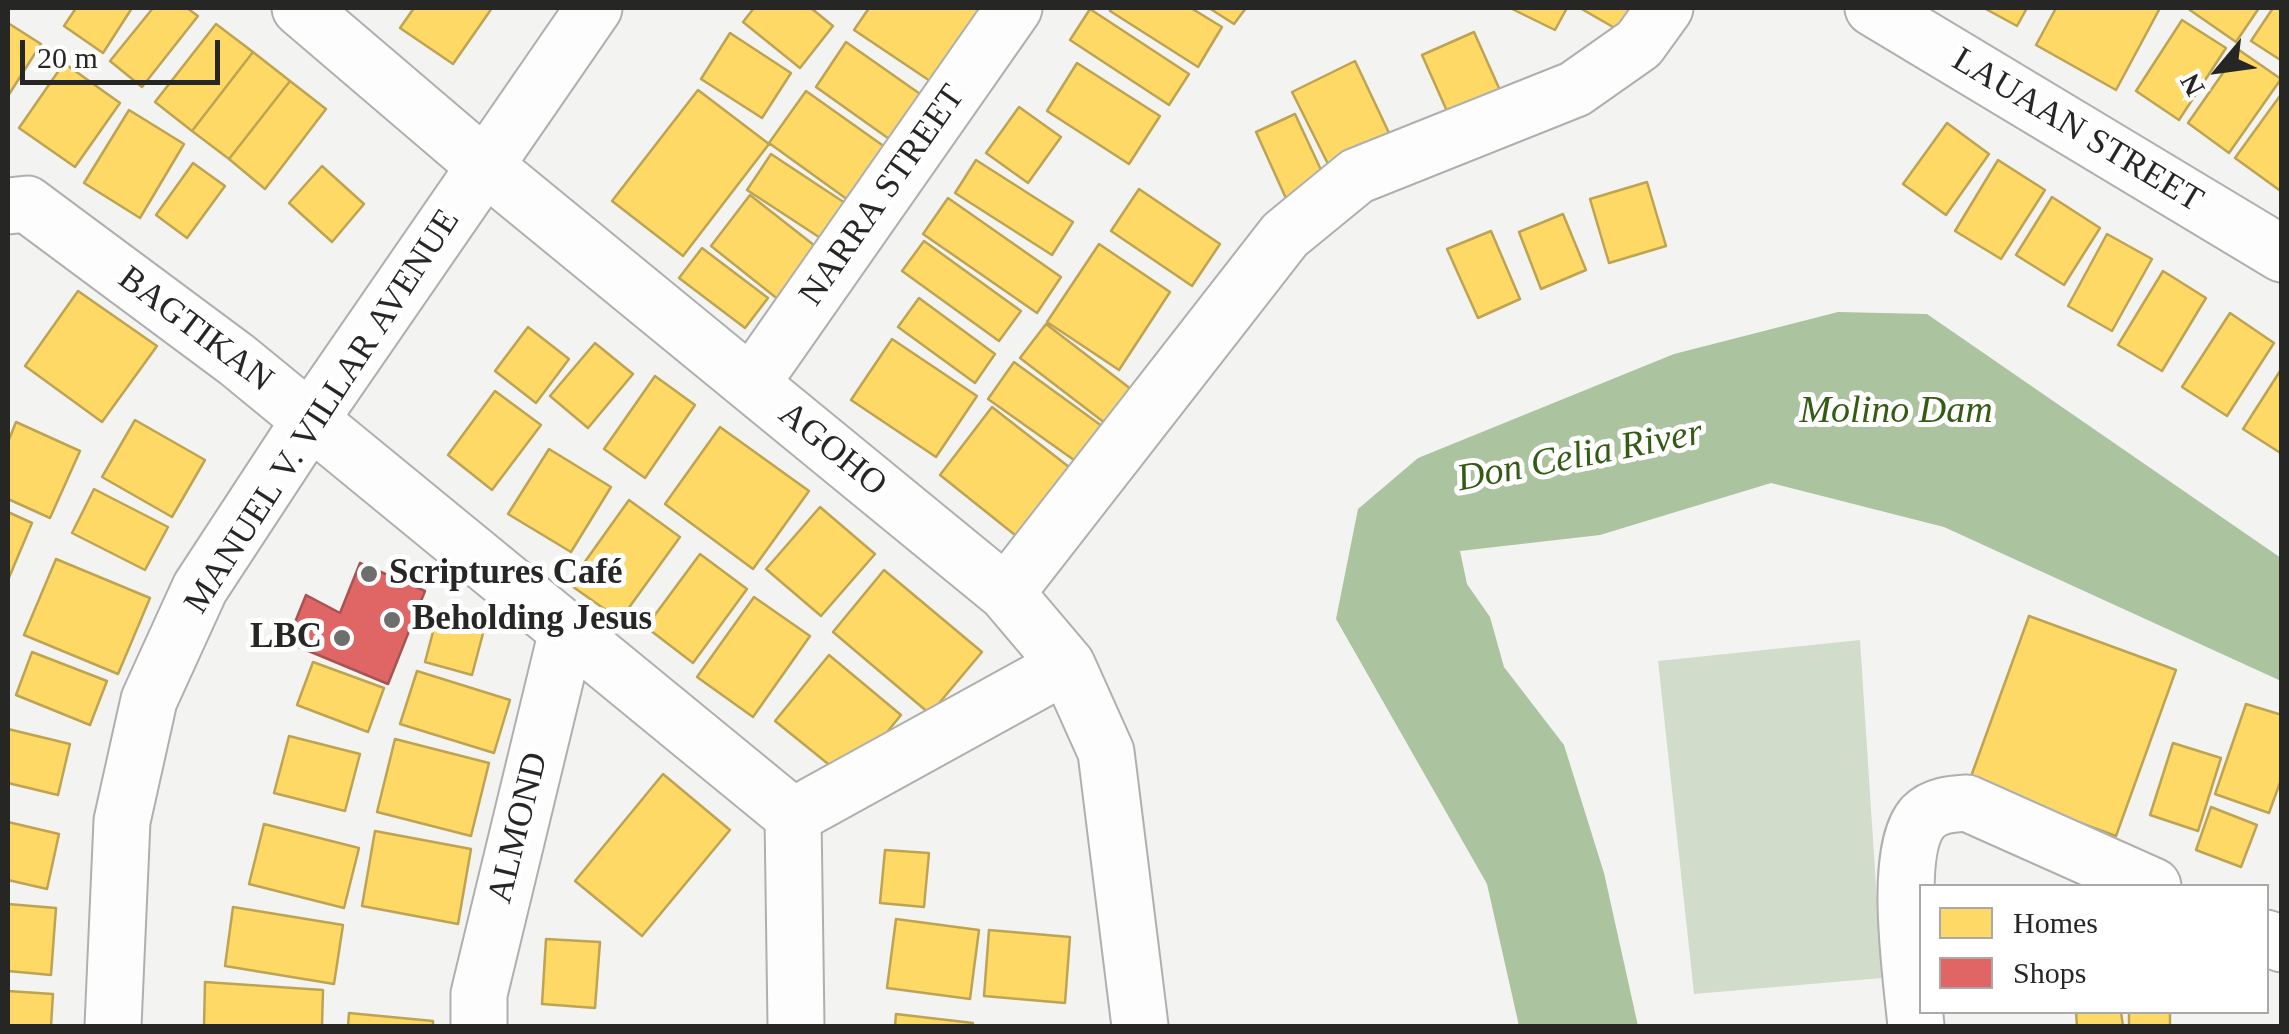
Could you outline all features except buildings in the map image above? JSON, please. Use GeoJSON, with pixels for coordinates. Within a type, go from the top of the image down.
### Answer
{"type":"FeatureCollection","features":[{"type":"Feature","properties":{"kind":"street","name":"AGOHO"},"geometry":{"type":"LineString","coordinates":[[300,8],[484,166],[1006,593],[1068,665],[1106,752],[1140,1026]]}},
{"type":"Feature","properties":{"kind":"street","name":"MANUEL V. VILLAR AVENUE"},"geometry":{"type":"LineString","coordinates":[[113,1026],[122,821],[149,700],[200,588],[310,420],[594,8]]}},
{"type":"Feature","properties":{"kind":"street","name":"NARRA STREET"},"geometry":{"type":"LineString","coordinates":[[751,384],[1014,8]]}},
{"type":"Feature","properties":{"kind":"street"},"geometry":{"type":"LineString","coordinates":[[1006,593],[1285,234],[1357,176],[1575,88],[1639,44],[1665,8]]}},
{"type":"Feature","properties":{"kind":"street","name":"LAUAAN STREET"},"geometry":{"type":"LineString","coordinates":[[1874,8],[2282,254]]}},
{"type":"Feature","properties":{"kind":"street","name":"BAGTIKAN"},"geometry":{"type":"LineString","coordinates":[[14,216],[238,360],[793,816]]}},
{"type":"Feature","properties":{"kind":"street","name":"ALMOND"},"geometry":{"type":"LineString","coordinates":[[479,1026],[479,994],[566,631]]}},
{"type":"Feature","properties":{"kind":"street"},"geometry":{"type":"LineString","coordinates":[[796,1026],[793,816],[1068,665]]}},
{"type":"Feature","properties":{"kind":"street"},"geometry":{"type":"LineString","coordinates":[[1916,1026],[1905,890],[1909,847],[1923,817],[1945,804],[1967,803],[2149,884]]}},
{"type":"Feature","properties":{"kind":"shaded area"},"geometry":{"type":"Polygon","coordinates":[[[1860,640],[1882,978],[1694,994],[1658,661],[1860,640]]]}},
{"type":"Feature","properties":{"kind":"water","name":"Molino Dam"},"geometry":{"type":"Polygon","coordinates":[[[1838,312],[1927,314],[2281,558],[2281,681],[1944,527],[1771,483],[1600,535],[1460,551],[1467,584],[1490,617],[1504,667],[1564,745],[1604,873],[1638,1026],[1519,1026],[1487,884],[1336,619],[1358,509],[1418,458],[1674,354],[1838,312]]]}},
{"type":"Feature","properties":{"kind":"place","name":"Scriptures Café"},"geometry":{"type":"Point","coordinates":[369,574]}},
{"type":"Feature","properties":{"kind":"place","name":"Beholding Jesus"},"geometry":{"type":"Point","coordinates":[392,620]}},
{"type":"Feature","properties":{"kind":"place","name":"LBC"},"geometry":{"type":"Point","coordinates":[342,638]}},
{"type":"Feature","properties":{"kind":"water label","name":"Don Celia River"},"geometry":{"type":"Point","coordinates":[1580,457]}}]}
